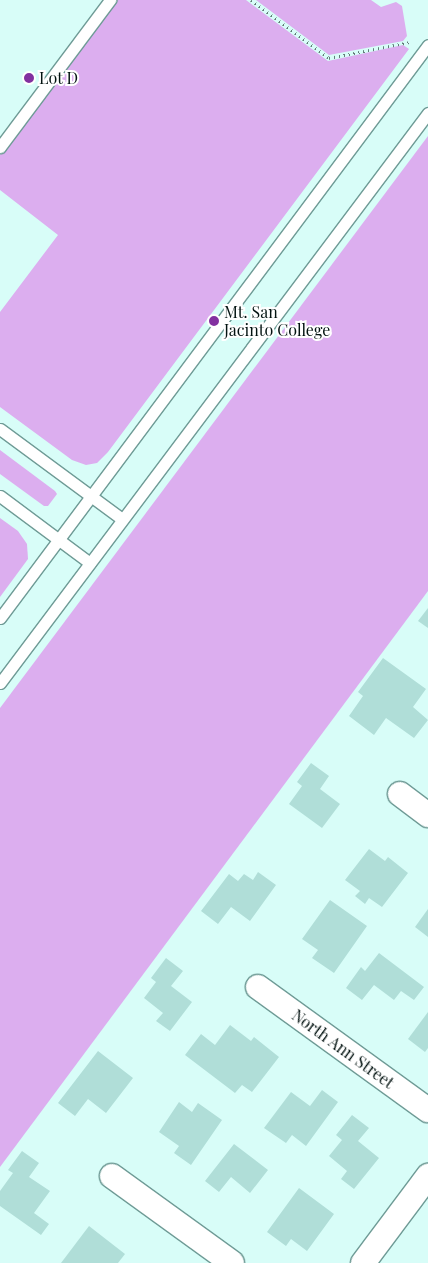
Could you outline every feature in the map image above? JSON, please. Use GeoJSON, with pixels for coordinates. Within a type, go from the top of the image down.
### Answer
{"type":"FeatureCollection","features":[{"type":"Feature","properties":{"kind":"street"},"geometry":{"type":"LineString","coordinates":[[400,794],[428,815]]}},
{"type":"Feature","properties":{"kind":"street","name":"North Ann Street"},"geometry":{"type":"LineString","coordinates":[[258,987],[428,1110]]}},
{"type":"Feature","properties":{"kind":"street"},"geometry":{"type":"LineString","coordinates":[[112,1176],[232,1263]]}},
{"type":"Feature","properties":{"kind":"street"},"geometry":{"type":"LineString","coordinates":[[363,1263],[428,1176]]}},
{"type":"Feature","properties":{"kind":"lane"},"geometry":{"type":"LineString","coordinates":[[0,147],[110,0]]}},
{"type":"Feature","properties":{"kind":"lane"},"geometry":{"type":"LineString","coordinates":[[0,618],[428,45]]}},
{"type":"Feature","properties":{"kind":"lane"},"geometry":{"type":"LineString","coordinates":[[0,684],[428,113]]}},
{"type":"Feature","properties":{"kind":"lane"},"geometry":{"type":"LineString","coordinates":[[0,430],[122,519]]}},
{"type":"Feature","properties":{"kind":"lane"},"geometry":{"type":"LineString","coordinates":[[0,496],[90,563]]}},
{"type":"Feature","properties":{"kind":"path"},"geometry":{"type":"LineString","coordinates":[[251,0],[329,58],[410,42]]}},
{"type":"Feature","properties":{"kind":"shaded area"},"geometry":{"type":"Polygon","coordinates":[[[117,0],[246,0],[328,61],[403,45],[409,49],[108,452],[97,463],[86,465],[72,460],[0,407],[0,312],[58,235],[0,190],[0,155],[117,0]]]}},
{"type":"Feature","properties":{"kind":"shaded area"},"geometry":{"type":"Polygon","coordinates":[[[256,0],[371,0],[381,7],[396,2],[402,6],[407,36],[403,41],[329,55],[256,0]]]}},
{"type":"Feature","properties":{"kind":"shaded area"},"geometry":{"type":"Polygon","coordinates":[[[428,136],[428,591],[0,1167],[0,708],[428,136]]]}},
{"type":"Feature","properties":{"kind":"shaded area"},"geometry":{"type":"Polygon","coordinates":[[[0,450],[55,491],[57,494],[48,506],[44,506],[0,474],[0,450]]]}},
{"type":"Feature","properties":{"kind":"shaded area"},"geometry":{"type":"Polygon","coordinates":[[[0,518],[18,531],[27,544],[28,559],[0,597],[0,518]]]}},
{"type":"Feature","properties":{"kind":"building"},"geometry":{"type":"Polygon","coordinates":[[[428,608],[428,628],[418,621],[428,608]]]}},
{"type":"Feature","properties":{"kind":"building"},"geometry":{"type":"Polygon","coordinates":[[[383,658],[426,689],[413,707],[428,720],[414,738],[386,718],[374,735],[349,716],[363,696],[358,692],[383,658]]]}},
{"type":"Feature","properties":{"kind":"building"},"geometry":{"type":"Polygon","coordinates":[[[311,763],[329,776],[320,789],[340,804],[322,828],[289,804],[302,786],[297,782],[311,763]]]}},
{"type":"Feature","properties":{"kind":"building"},"geometry":{"type":"Polygon","coordinates":[[[369,849],[385,861],[388,857],[408,873],[382,907],[369,898],[365,904],[355,896],[360,891],[345,880],[369,849]]]}},
{"type":"Feature","properties":{"kind":"building"},"geometry":{"type":"Polygon","coordinates":[[[258,872],[276,885],[250,921],[231,907],[218,924],[201,911],[229,874],[238,881],[244,874],[253,880],[258,872]]]}},
{"type":"Feature","properties":{"kind":"building"},"geometry":{"type":"Polygon","coordinates":[[[330,900],[367,926],[334,973],[312,958],[318,950],[302,939],[330,900]]]}},
{"type":"Feature","properties":{"kind":"building"},"geometry":{"type":"Polygon","coordinates":[[[428,909],[428,937],[415,927],[428,909]]]}},
{"type":"Feature","properties":{"kind":"building"},"geometry":{"type":"Polygon","coordinates":[[[379,953],[424,987],[414,1000],[401,991],[394,1000],[374,985],[362,1000],[346,988],[361,967],[365,971],[379,953]]]}},
{"type":"Feature","properties":{"kind":"building"},"geometry":{"type":"Polygon","coordinates":[[[166,958],[183,971],[171,986],[192,1002],[170,1031],[156,1021],[163,1013],[144,998],[156,982],[151,978],[166,958]]]}},
{"type":"Feature","properties":{"kind":"building"},"geometry":{"type":"Polygon","coordinates":[[[428,1012],[428,1048],[425,1052],[408,1039],[428,1012]]]}},
{"type":"Feature","properties":{"kind":"building"},"geometry":{"type":"Polygon","coordinates":[[[230,1025],[251,1041],[254,1037],[279,1057],[252,1092],[242,1085],[235,1093],[185,1055],[201,1034],[215,1045],[230,1025]]]}},
{"type":"Feature","properties":{"kind":"building"},"geometry":{"type":"Polygon","coordinates":[[[98,1051],[133,1078],[106,1113],[88,1099],[75,1116],[58,1103],[98,1051]]]}},
{"type":"Feature","properties":{"kind":"building"},"geometry":{"type":"Polygon","coordinates":[[[322,1090],[338,1102],[306,1146],[292,1135],[286,1143],[264,1128],[291,1092],[310,1106],[322,1090]]]}},
{"type":"Feature","properties":{"kind":"building"},"geometry":{"type":"Polygon","coordinates":[[[179,1102],[192,1112],[198,1103],[222,1120],[191,1165],[174,1153],[179,1146],[159,1132],[179,1102]]]}},
{"type":"Feature","properties":{"kind":"building"},"geometry":{"type":"Polygon","coordinates":[[[352,1115],[369,1128],[358,1141],[379,1158],[354,1189],[341,1179],[347,1171],[329,1156],[342,1140],[336,1135],[352,1115]]]}},
{"type":"Feature","properties":{"kind":"building"},"geometry":{"type":"Polygon","coordinates":[[[234,1144],[268,1170],[250,1193],[231,1177],[219,1192],[205,1181],[234,1144]]]}},
{"type":"Feature","properties":{"kind":"building"},"geometry":{"type":"Polygon","coordinates":[[[22,1151],[39,1163],[29,1177],[50,1191],[34,1213],[49,1224],[41,1235],[0,1206],[0,1191],[13,1173],[8,1170],[22,1151]]]}},
{"type":"Feature","properties":{"kind":"building"},"geometry":{"type":"Polygon","coordinates":[[[299,1188],[334,1214],[307,1251],[291,1239],[286,1246],[267,1232],[299,1188]]]}},
{"type":"Feature","properties":{"kind":"building"},"geometry":{"type":"Polygon","coordinates":[[[89,1226],[125,1254],[118,1263],[61,1263],[89,1226]]]}},
{"type":"Feature","properties":{"kind":"place","name":"Lot D"},"geometry":{"type":"Point","coordinates":[29,78]}},
{"type":"Feature","properties":{"kind":"place","name":"Mt. San Jacinto College"},"geometry":{"type":"Point","coordinates":[214,321]}}]}
